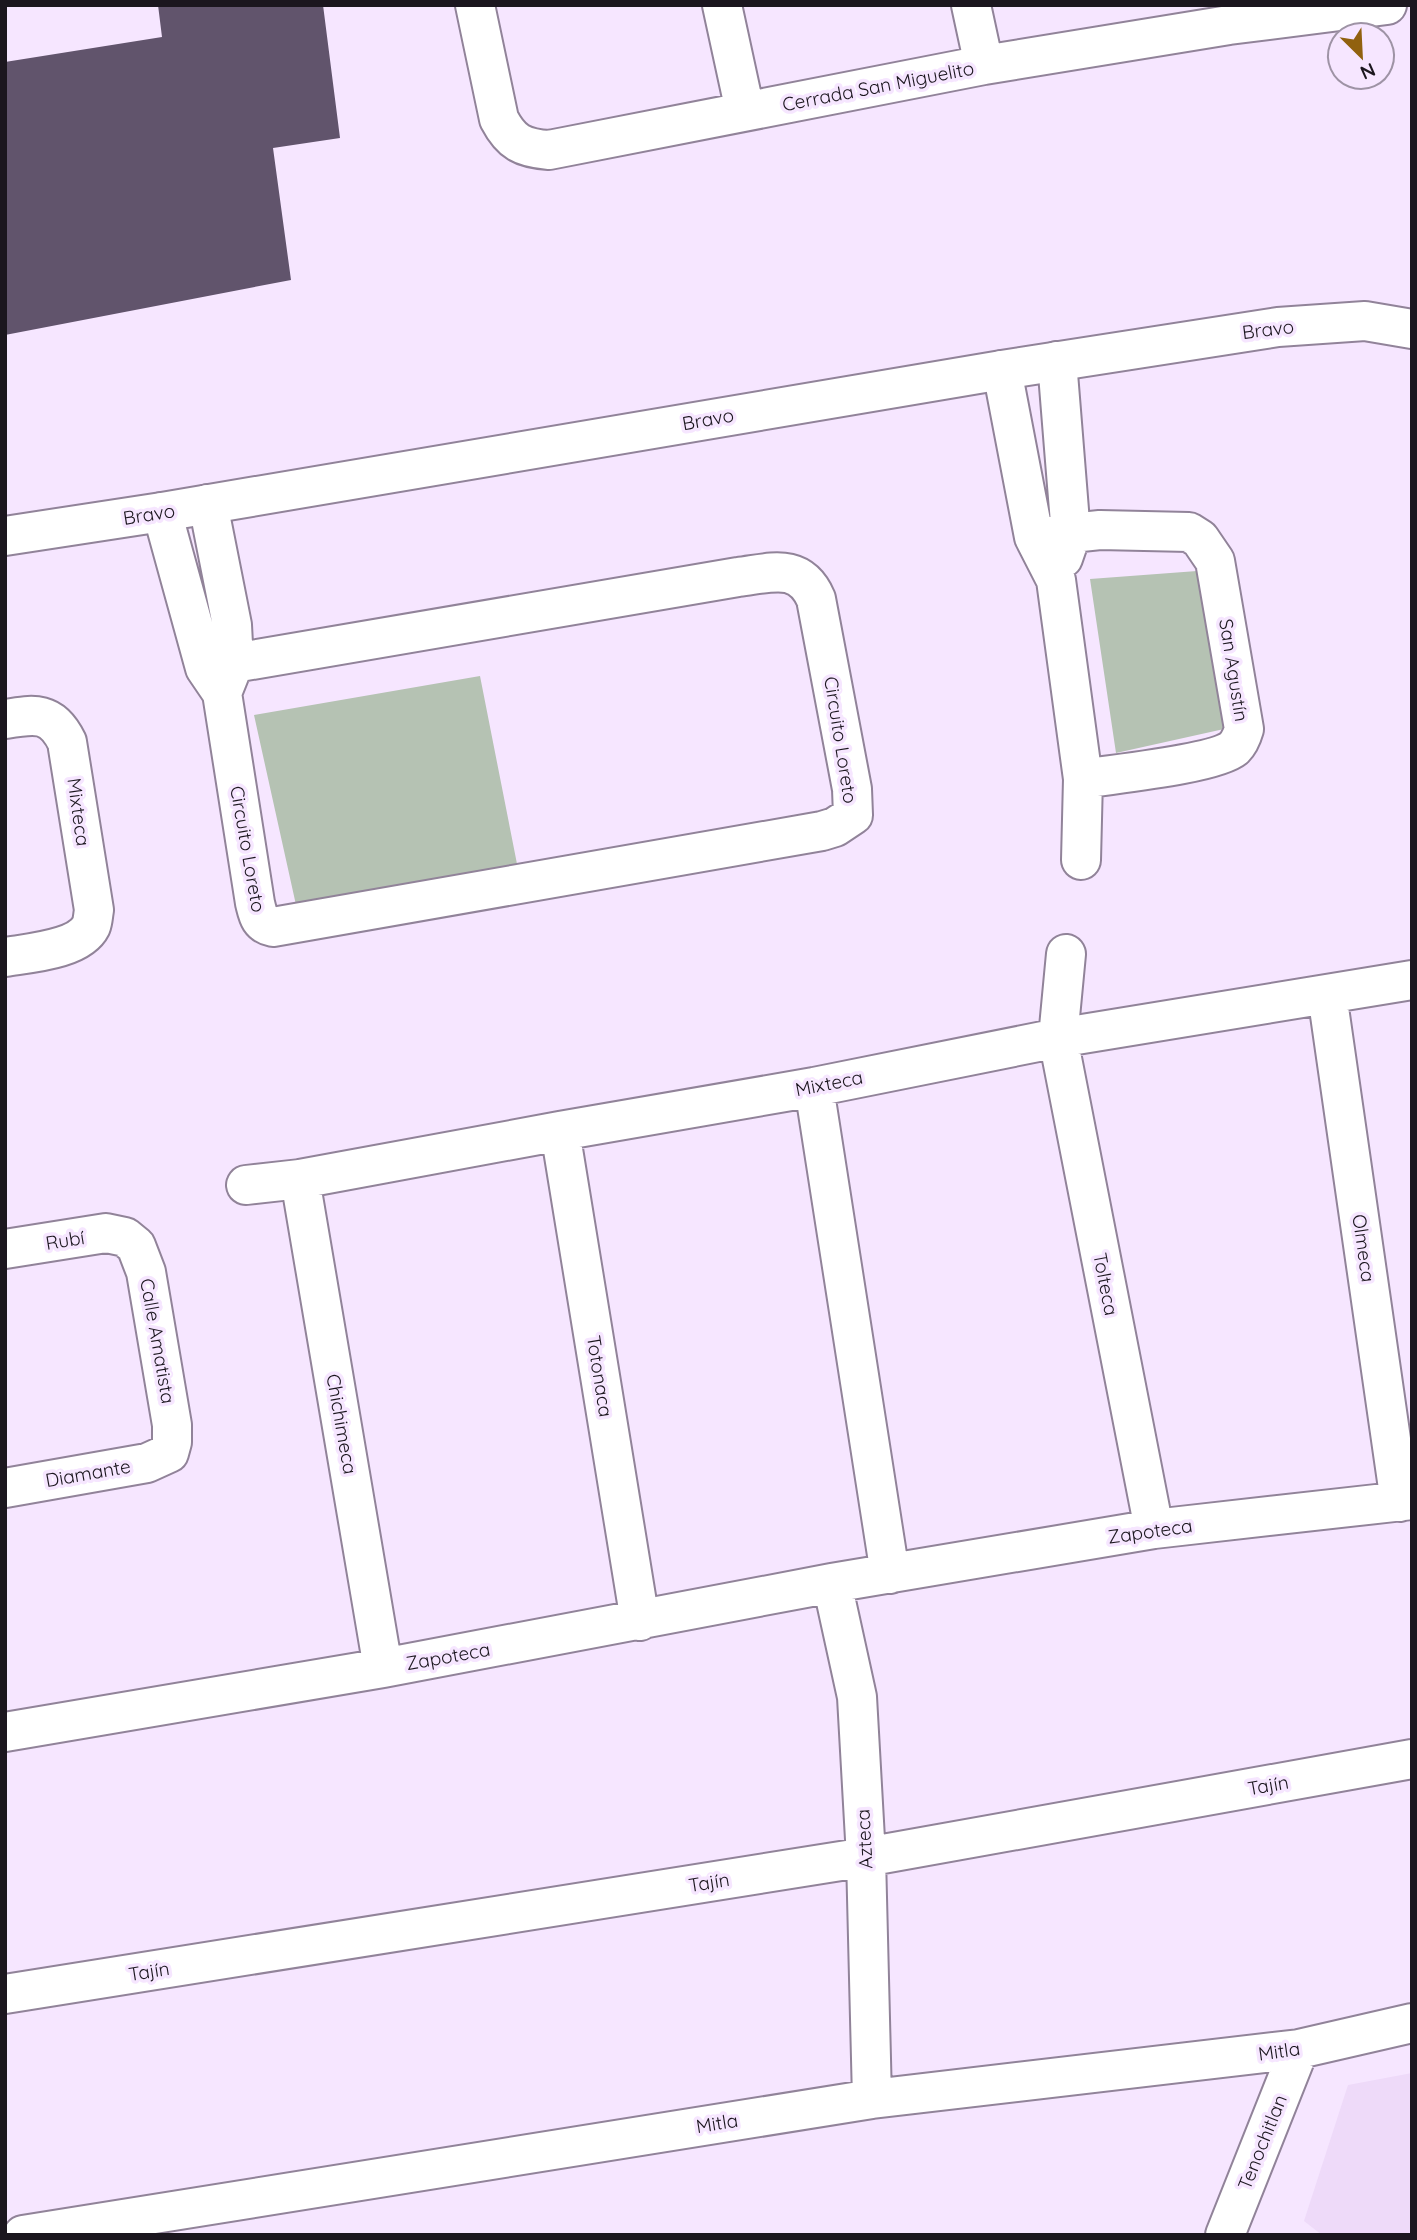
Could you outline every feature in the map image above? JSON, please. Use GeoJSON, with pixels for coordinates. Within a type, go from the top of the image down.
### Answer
{"type":"FeatureCollection","features":[{"type":"Feature","properties":{"kind":"street","name":"Cerrada San Miguelito"},"geometry":{"type":"LineString","coordinates":[[475,5],[499,118],[507,133],[529,149],[549,149],[1227,15],[1387,5]]}},
{"type":"Feature","properties":{"kind":"street"},"geometry":{"type":"LineString","coordinates":[[722,5],[745,111]]}},
{"type":"Feature","properties":{"kind":"street"},"geometry":{"type":"LineString","coordinates":[[971,5],[984,65]]}},
{"type":"Feature","properties":{"kind":"street","name":"Bravo"},"geometry":{"type":"LineString","coordinates":[[5,536],[162,512],[1002,370],[1278,327],[1365,321],[1412,329]]}},
{"type":"Feature","properties":{"kind":"street"},"geometry":{"type":"LineString","coordinates":[[1057,361],[1052,536],[1083,779],[1081,860]]}},
{"type":"Feature","properties":{"kind":"street"},"geometry":{"type":"LineString","coordinates":[[1002,370],[1052,536]]}},
{"type":"Feature","properties":{"kind":"street"},"geometry":{"type":"LineString","coordinates":[[208,504],[232,625],[220,675]]}},
{"type":"Feature","properties":{"kind":"street"},"geometry":{"type":"LineString","coordinates":[[162,512],[220,675]]}},
{"type":"Feature","properties":{"kind":"street","name":"San Agustín"},"geometry":{"type":"LineString","coordinates":[[1052,536],[1100,530],[1189,532],[1200,539],[1215,561],[1219,576],[1244,729],[1242,738],[1234,748],[1213,758],[1083,779]]}},
{"type":"Feature","properties":{"kind":"street","name":"Circuito Loreto"},"geometry":{"type":"LineString","coordinates":[[779,573],[796,575],[811,587],[816,599],[852,789],[853,815],[835,827],[822,831],[273,928],[261,922],[254,903],[220,675],[738,578],[779,573]]}},
{"type":"Feature","properties":{"kind":"street","name":"Mixteca"},"geometry":{"type":"LineString","coordinates":[[5,957],[72,943],[86,934],[92,925],[94,910],[67,742],[53,721],[41,715],[16,718]]}},
{"type":"Feature","properties":{"kind":"street","name":"Tolteca"},"geometry":{"type":"LineString","coordinates":[[1066,954],[1058,1038],[1154,1529]]}},
{"type":"Feature","properties":{"kind":"street","name":"Mixteca"},"geometry":{"type":"LineString","coordinates":[[246,1185],[300,1180],[560,1130],[814,1087],[1058,1038],[1412,980]]}},
{"type":"Feature","properties":{"kind":"street","name":"Olmeca"},"geometry":{"type":"LineString","coordinates":[[1327,994],[1406,1501]]}},
{"type":"Feature","properties":{"kind":"street"},"geometry":{"type":"LineString","coordinates":[[814,1087],[890,1574]]}},
{"type":"Feature","properties":{"kind":"street","name":"Totonaca"},"geometry":{"type":"LineString","coordinates":[[560,1130],[640,1621]]}},
{"type":"Feature","properties":{"kind":"street","name":"Chichimeca"},"geometry":{"type":"LineString","coordinates":[[300,1180],[383,1668]]}},
{"type":"Feature","properties":{"kind":"street","name":"Rubí"},"geometry":{"type":"LineString","coordinates":[[5,1249],[106,1233],[125,1237]]}},
{"type":"Feature","properties":{"kind":"street","name":"Calle Amatista"},"geometry":{"type":"LineString","coordinates":[[125,1237],[136,1245],[146,1272],[172,1425],[169,1453]]}},
{"type":"Feature","properties":{"kind":"street","name":"Diamante"},"geometry":{"type":"LineString","coordinates":[[5,1488],[134,1466],[169,1453]]}},
{"type":"Feature","properties":{"kind":"street","name":"Zapoteca"},"geometry":{"type":"LineString","coordinates":[[5,1732],[383,1668],[832,1583],[1154,1529],[1406,1501]]}},
{"type":"Feature","properties":{"kind":"street","name":"Azteca"},"geometry":{"type":"LineString","coordinates":[[832,1583],[857,1697],[866,1857],[872,2099]]}},
{"type":"Feature","properties":{"kind":"street","name":"Tajín"},"geometry":{"type":"LineString","coordinates":[[5,1994],[866,1857],[1412,1759]]}},
{"type":"Feature","properties":{"kind":"street","name":"Mitla"},"geometry":{"type":"LineString","coordinates":[[23,2235],[872,2099],[1299,2049],[1412,2023]]}},
{"type":"Feature","properties":{"kind":"street","name":"Tenochitlan"},"geometry":{"type":"LineString","coordinates":[[1224,2235],[1299,2049]]}},
{"type":"Feature","properties":{"kind":"shaded area"},"geometry":{"type":"Polygon","coordinates":[[[1412,2073],[1412,2235],[1322,2235],[1304,2221],[1348,2085],[1412,2073]]]}},
{"type":"Feature","properties":{"kind":"green space"},"geometry":{"type":"Polygon","coordinates":[[[1197,571],[1224,729],[1116,753],[1090,579],[1197,571]]]}},
{"type":"Feature","properties":{"kind":"green space"},"geometry":{"type":"Polygon","coordinates":[[[480,676],[518,869],[296,905],[254,715],[480,676]]]}},
{"type":"Feature","properties":{"kind":"building"},"geometry":{"type":"Polygon","coordinates":[[[158,5],[323,5],[340,138],[273,148],[291,280],[5,335],[5,62],[162,37],[158,5]]]}}]}
